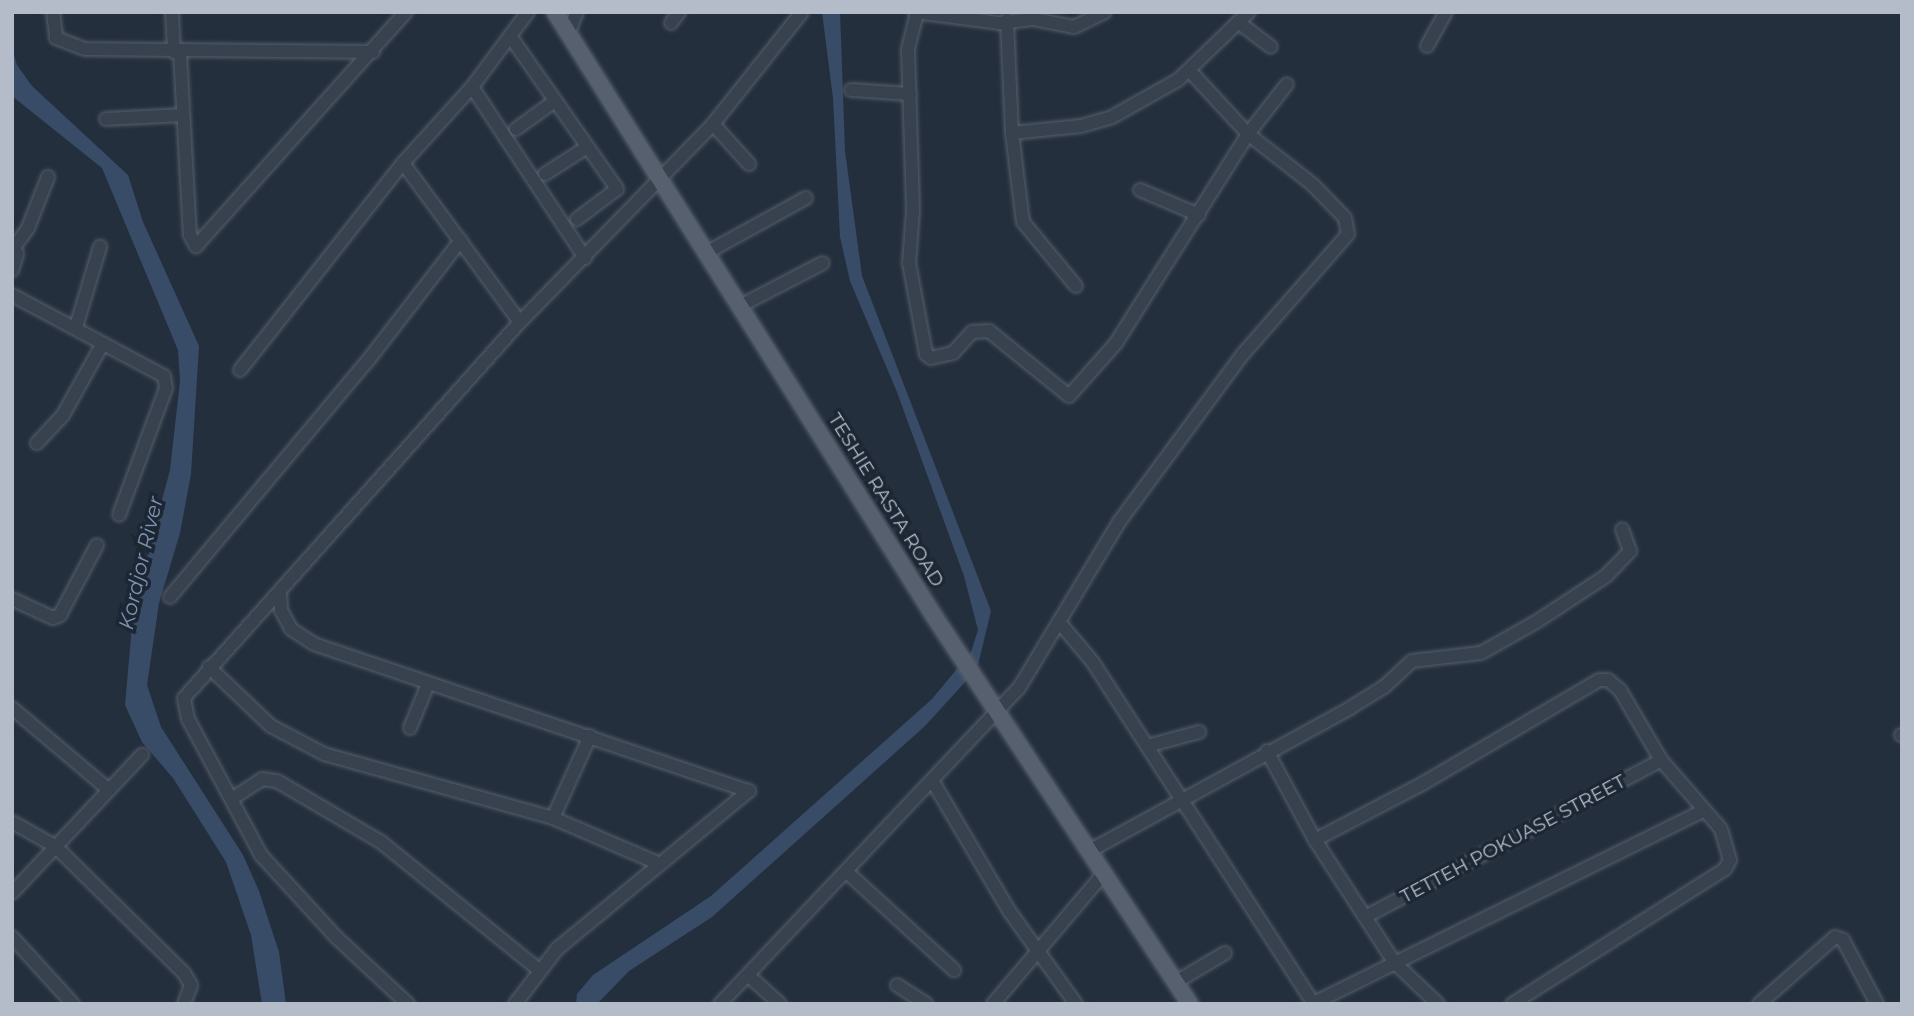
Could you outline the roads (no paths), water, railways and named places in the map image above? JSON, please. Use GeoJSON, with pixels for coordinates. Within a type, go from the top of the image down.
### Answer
{"type":"FeatureCollection","features":[{"type":"Feature","properties":{"kind":"main road","name":"TESHIE RASTA ROAD"},"geometry":{"type":"LineString","coordinates":[[555,12],[964,660],[1191,1004]]}},
{"type":"Feature","properties":{"kind":"street"},"geometry":{"type":"LineString","coordinates":[[53,12],[56,38],[70,47],[177,52],[373,52]]}},
{"type":"Feature","properties":{"kind":"street"},"geometry":{"type":"LineString","coordinates":[[172,12],[183,115],[190,235],[196,246],[373,52],[406,12]]}},
{"type":"Feature","properties":{"kind":"street"},"geometry":{"type":"LineString","coordinates":[[240,370],[403,163],[472,87],[528,12]]}},
{"type":"Feature","properties":{"kind":"street"},"geometry":{"type":"LineString","coordinates":[[568,34],[577,12]]}},
{"type":"Feature","properties":{"kind":"street"},"geometry":{"type":"LineString","coordinates":[[671,23],[679,12]]}},
{"type":"Feature","properties":{"kind":"street"},"geometry":{"type":"LineString","coordinates":[[401,1001],[279,878],[261,855],[185,710],[184,698],[520,322],[713,124],[802,12]]}},
{"type":"Feature","properties":{"kind":"street"},"geometry":{"type":"LineString","coordinates":[[1105,12],[1074,27],[1015,17],[1000,23],[916,13],[909,39],[913,210],[909,263],[926,354],[931,358],[953,353],[972,332],[989,331],[1065,395],[1073,395],[1116,343],[1248,134],[1287,84]]}},
{"type":"Feature","properties":{"kind":"street"},"geometry":{"type":"LineString","coordinates":[[1013,133],[1081,126],[1112,117],[1189,70],[1249,12]]}},
{"type":"Feature","properties":{"kind":"street"},"geometry":{"type":"LineString","coordinates":[[1427,46],[1446,12]]}},
{"type":"Feature","properties":{"kind":"street"},"geometry":{"type":"LineString","coordinates":[[1015,17],[1013,133],[1023,222],[1076,286]]}},
{"type":"Feature","properties":{"kind":"street"},"geometry":{"type":"LineString","coordinates":[[1238,22],[1271,47]]}},
{"type":"Feature","properties":{"kind":"street"},"geometry":{"type":"LineString","coordinates":[[510,36],[617,192],[577,219]]}},
{"type":"Feature","properties":{"kind":"street"},"geometry":{"type":"LineString","coordinates":[[720,1004],[848,873],[997,708],[1020,688],[1119,522],[1243,354],[1348,234],[1345,218],[1312,184],[1248,134],[1189,70]]}},
{"type":"Feature","properties":{"kind":"street"},"geometry":{"type":"LineString","coordinates":[[472,87],[585,258]]}},
{"type":"Feature","properties":{"kind":"street"},"geometry":{"type":"LineString","coordinates":[[851,90],[910,94]]}},
{"type":"Feature","properties":{"kind":"street"},"geometry":{"type":"LineString","coordinates":[[516,129],[555,101]]}},
{"type":"Feature","properties":{"kind":"street"},"geometry":{"type":"LineString","coordinates":[[106,119],[183,115]]}},
{"type":"Feature","properties":{"kind":"street"},"geometry":{"type":"LineString","coordinates":[[713,124],[749,164]]}},
{"type":"Feature","properties":{"kind":"street"},"geometry":{"type":"LineString","coordinates":[[545,174],[587,147]]}},
{"type":"Feature","properties":{"kind":"street"},"geometry":{"type":"LineString","coordinates":[[403,163],[520,322]]}},
{"type":"Feature","properties":{"kind":"street"},"geometry":{"type":"LineString","coordinates":[[12,271],[14,245],[28,229],[48,177]]}},
{"type":"Feature","properties":{"kind":"street"},"geometry":{"type":"LineString","coordinates":[[1140,190],[1199,215]]}},
{"type":"Feature","properties":{"kind":"street"},"geometry":{"type":"LineString","coordinates":[[706,253],[806,198]]}},
{"type":"Feature","properties":{"kind":"street"},"geometry":{"type":"LineString","coordinates":[[170,597],[366,363],[461,240]]}},
{"type":"Feature","properties":{"kind":"street"},"geometry":{"type":"LineString","coordinates":[[76,327],[100,247]]}},
{"type":"Feature","properties":{"kind":"street"},"geometry":{"type":"LineString","coordinates":[[740,306],[823,263]]}},
{"type":"Feature","properties":{"kind":"street"},"geometry":{"type":"LineString","coordinates":[[12,295],[159,371],[166,388],[119,515]]}},
{"type":"Feature","properties":{"kind":"street"},"geometry":{"type":"LineString","coordinates":[[37,443],[63,415],[103,342]]}},
{"type":"Feature","properties":{"kind":"street"},"geometry":{"type":"LineString","coordinates":[[1091,850],[1181,797],[1384,687],[1412,661],[1481,653],[1536,622],[1606,576],[1630,551],[1622,528]]}},
{"type":"Feature","properties":{"kind":"street"},"geometry":{"type":"LineString","coordinates":[[12,599],[53,618],[60,615],[97,545]]}},
{"type":"Feature","properties":{"kind":"street"},"geometry":{"type":"LineString","coordinates":[[280,591],[281,610],[291,629],[314,644],[749,791],[538,968],[515,1004]]}},
{"type":"Feature","properties":{"kind":"street"},"geometry":{"type":"LineString","coordinates":[[1059,622],[1092,661],[1313,1004],[1702,811]]}},
{"type":"Feature","properties":{"kind":"street"},"geometry":{"type":"LineString","coordinates":[[209,667],[271,726],[324,754],[553,818],[660,864]]}},
{"type":"Feature","properties":{"kind":"street"},"geometry":{"type":"LineString","coordinates":[[1315,840],[1422,784],[1599,680],[1608,680],[1620,690],[1661,760],[1726,838],[1731,853],[1725,869],[1512,1004]]}},
{"type":"Feature","properties":{"kind":"street"},"geometry":{"type":"LineString","coordinates":[[410,728],[428,684]]}},
{"type":"Feature","properties":{"kind":"street"},"geometry":{"type":"LineString","coordinates":[[12,708],[109,790]]}},
{"type":"Feature","properties":{"kind":"street"},"geometry":{"type":"LineString","coordinates":[[1147,746],[1199,732]]}},
{"type":"Feature","properties":{"kind":"street"},"geometry":{"type":"LineString","coordinates":[[553,818],[590,736]]}},
{"type":"Feature","properties":{"kind":"street"},"geometry":{"type":"LineString","coordinates":[[1267,751],[1315,840],[1395,963],[1438,1004]]}},
{"type":"Feature","properties":{"kind":"street"},"geometry":{"type":"LineString","coordinates":[[12,893],[142,755]]}},
{"type":"Feature","properties":{"kind":"street","name":"TETTEH POKUASE STREET"},"geometry":{"type":"LineString","coordinates":[[1365,917],[1661,760]]}},
{"type":"Feature","properties":{"kind":"street"},"geometry":{"type":"LineString","coordinates":[[233,798],[262,779],[277,781],[381,842],[538,968]]}},
{"type":"Feature","properties":{"kind":"street"},"geometry":{"type":"LineString","coordinates":[[933,782],[1037,950],[1076,1004]]}},
{"type":"Feature","properties":{"kind":"street"},"geometry":{"type":"LineString","coordinates":[[12,822],[55,846],[184,972],[191,985],[184,1004]]}},
{"type":"Feature","properties":{"kind":"street"},"geometry":{"type":"LineString","coordinates":[[993,1004],[1105,872]]}},
{"type":"Feature","properties":{"kind":"street"},"geometry":{"type":"LineString","coordinates":[[848,873],[954,970]]}},
{"type":"Feature","properties":{"kind":"street"},"geometry":{"type":"LineString","coordinates":[[12,937],[73,1004]]}},
{"type":"Feature","properties":{"kind":"street"},"geometry":{"type":"LineString","coordinates":[[1759,1004],[1835,937],[1843,940],[1877,1004]]}},
{"type":"Feature","properties":{"kind":"street"},"geometry":{"type":"LineString","coordinates":[[1177,982],[1225,953]]}},
{"type":"Feature","properties":{"kind":"street"},"geometry":{"type":"LineString","coordinates":[[749,976],[780,1004]]}},
{"type":"Feature","properties":{"kind":"street"},"geometry":{"type":"LineString","coordinates":[[897,985],[926,1004]]}},
{"type":"Feature","properties":{"kind":"water"},"geometry":{"type":"Polygon","coordinates":[[[822,12],[840,12],[845,151],[862,276],[991,611],[977,669],[925,726],[712,917],[629,971],[597,1004],[576,1004],[577,994],[593,975],[711,896],[932,699],[971,652],[978,630],[964,576],[897,392],[850,281],[840,237],[833,98],[822,12]]]}},
{"type":"Feature","properties":{"kind":"water"},"geometry":{"type":"Polygon","coordinates":[[[12,48],[17,65],[32,86],[128,175],[143,222],[199,346],[191,474],[180,533],[159,603],[147,685],[161,727],[243,855],[259,891],[279,952],[286,1004],[262,1004],[251,935],[226,862],[173,778],[142,742],[125,705],[134,604],[170,470],[180,381],[178,350],[102,168],[12,96],[12,48]]]}},
{"type":"Feature","properties":{"kind":"water label","name":"Kordjor River"},"geometry":{"type":"Point","coordinates":[141,563]}}]}
